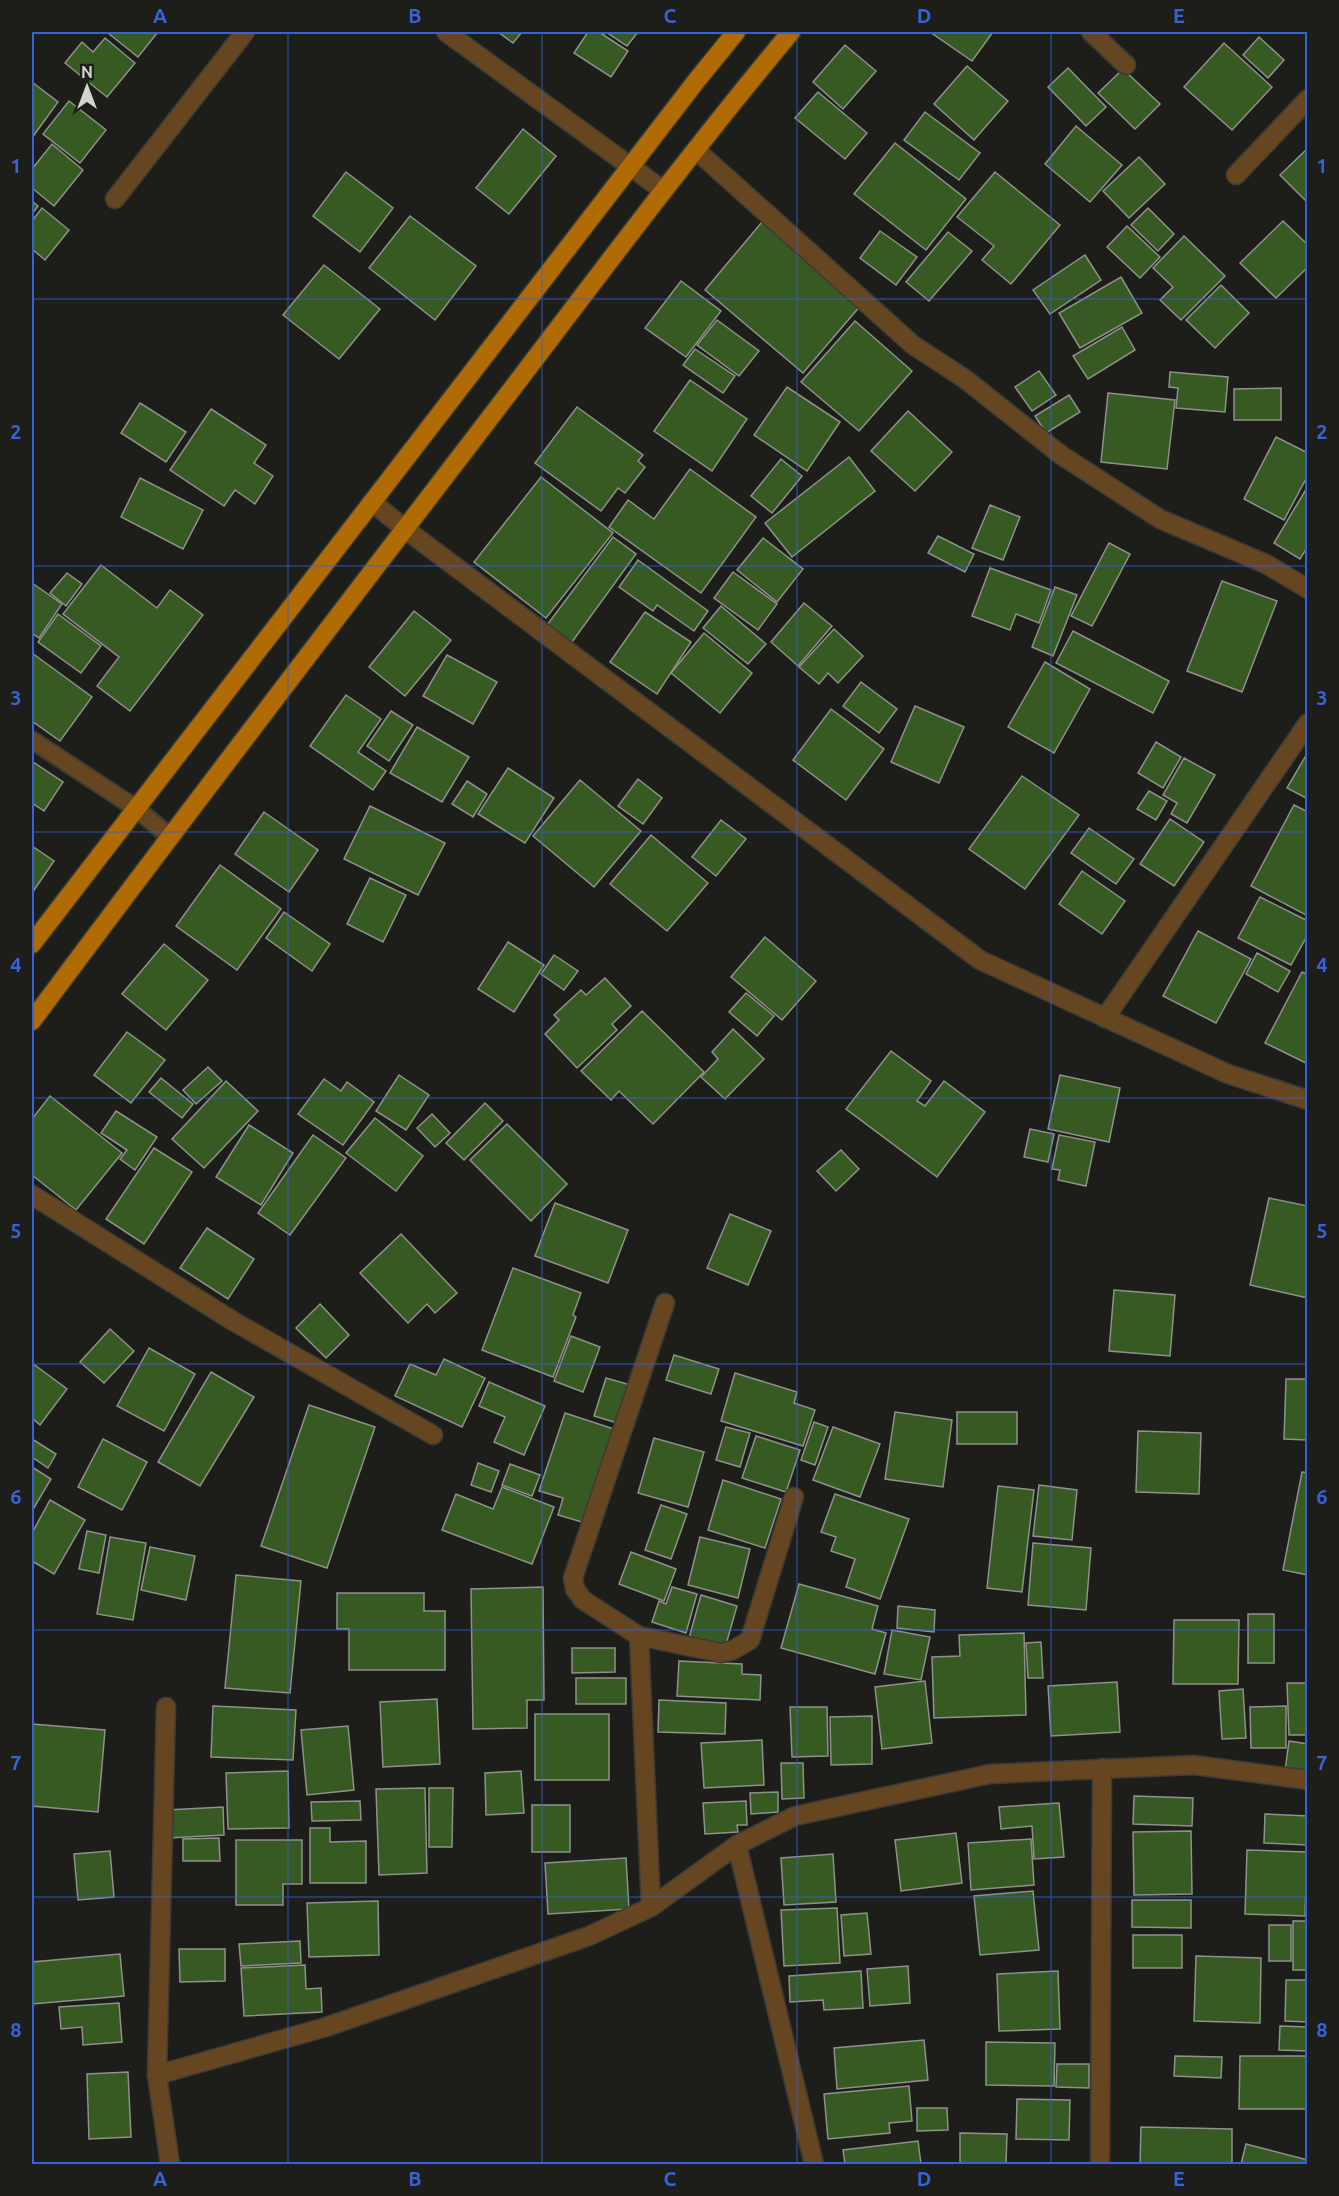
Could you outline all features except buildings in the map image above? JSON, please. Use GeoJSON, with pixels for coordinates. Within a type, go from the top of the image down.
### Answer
{"type":"FeatureCollection","features":[{"type":"Feature","properties":{"kind":"main road"},"geometry":{"type":"LineString","coordinates":[[32,944],[736,32]]}},
{"type":"Feature","properties":{"kind":"main road"},"geometry":{"type":"LineString","coordinates":[[32,1021],[169,836],[730,104],[791,32]]}},
{"type":"Feature","properties":{"kind":"street"},"geometry":{"type":"LineString","coordinates":[[115,199],[245,32]]}},
{"type":"Feature","properties":{"kind":"street"},"geometry":{"type":"LineString","coordinates":[[446,32],[664,190]]}},
{"type":"Feature","properties":{"kind":"street"},"geometry":{"type":"LineString","coordinates":[[1091,32],[1126,65]]}},
{"type":"Feature","properties":{"kind":"street"},"geometry":{"type":"LineString","coordinates":[[1236,175],[1308,99]]}},
{"type":"Feature","properties":{"kind":"street"},"geometry":{"type":"LineString","coordinates":[[696,150],[913,345],[965,379],[1061,455],[1160,519],[1266,564],[1308,589]]}},
{"type":"Feature","properties":{"kind":"street"},"geometry":{"type":"LineString","coordinates":[[372,502],[980,960],[1228,1074],[1308,1100]]}},
{"type":"Feature","properties":{"kind":"street"},"geometry":{"type":"LineString","coordinates":[[1105,1018],[1308,723]]}},
{"type":"Feature","properties":{"kind":"street"},"geometry":{"type":"LineString","coordinates":[[32,1195],[233,1321],[433,1435]]}},
{"type":"Feature","properties":{"kind":"street"},"geometry":{"type":"LineString","coordinates":[[665,1303],[573,1578],[575,1589],[583,1600],[639,1636],[721,1653],[733,1650],[750,1640],[794,1497]]}},
{"type":"Feature","properties":{"kind":"street"},"geometry":{"type":"LineString","coordinates":[[639,1636],[651,1907]]}},
{"type":"Feature","properties":{"kind":"street"},"geometry":{"type":"LineString","coordinates":[[166,1707],[157,2074],[170,2164]]}},
{"type":"Feature","properties":{"kind":"street"},"geometry":{"type":"LineString","coordinates":[[157,2074],[326,2028],[589,1936],[651,1907],[736,1845],[795,1816],[990,1774],[1194,1765],[1308,1780]]}},
{"type":"Feature","properties":{"kind":"street"},"geometry":{"type":"LineString","coordinates":[[1100,2164],[1102,1768]]}},
{"type":"Feature","properties":{"kind":"street"},"geometry":{"type":"LineString","coordinates":[[736,1845],[814,2164]]}},
{"type":"Feature","properties":{"kind":"lane"},"geometry":{"type":"LineString","coordinates":[[32,740],[137,809],[169,836]]}}]}
